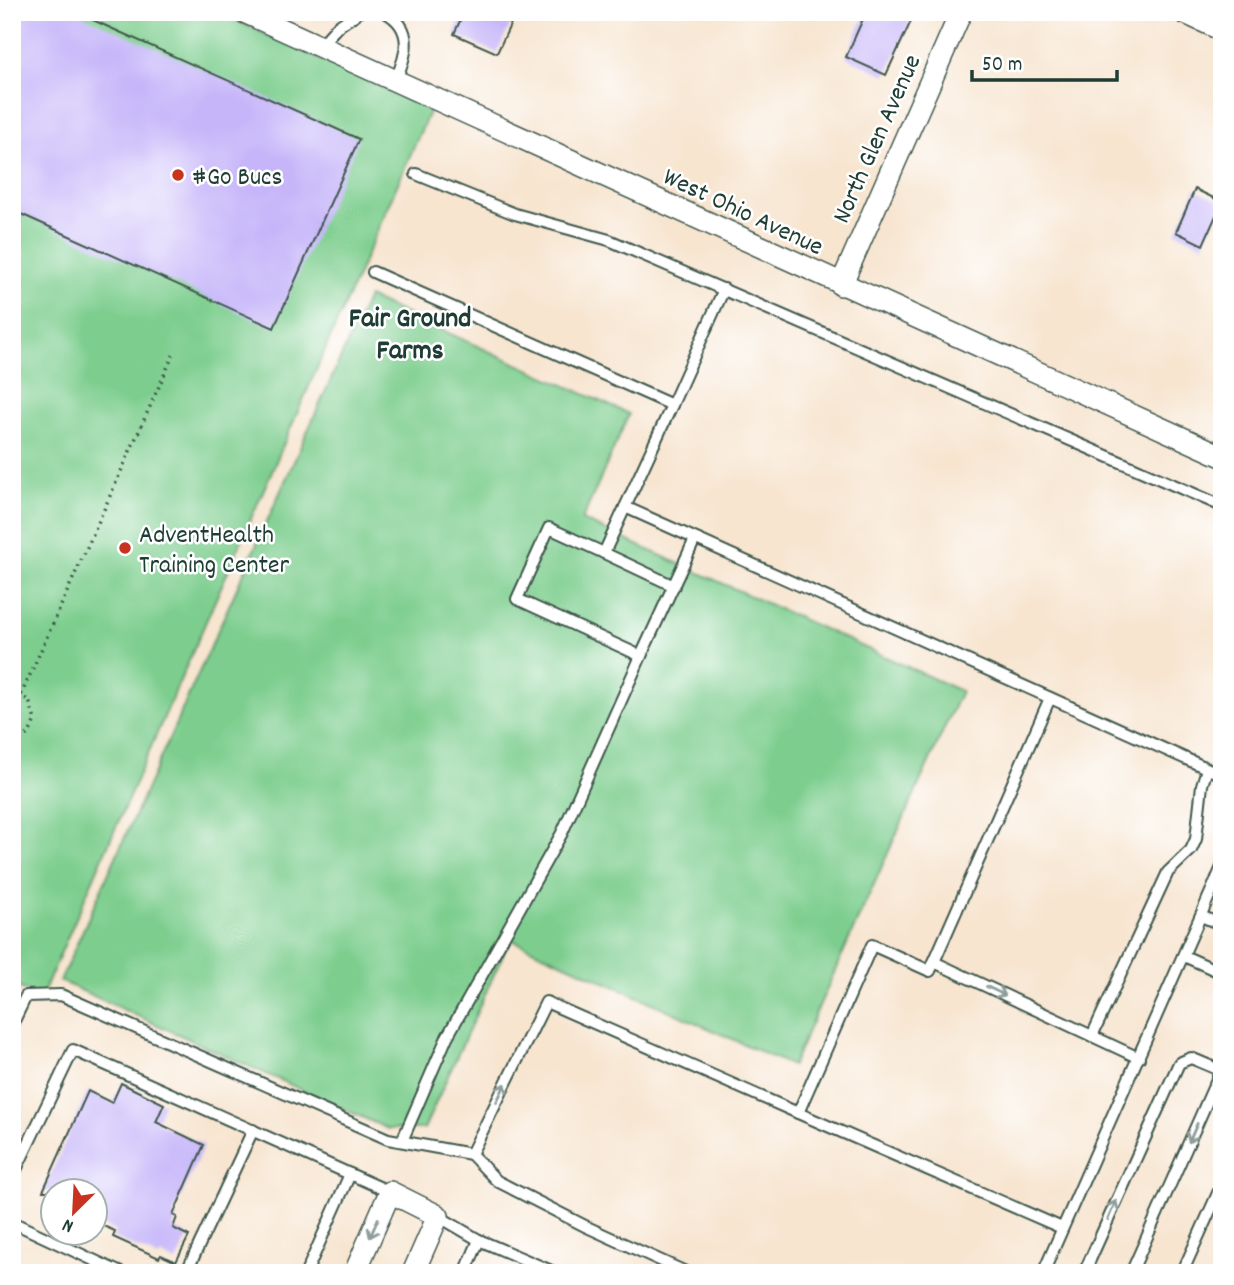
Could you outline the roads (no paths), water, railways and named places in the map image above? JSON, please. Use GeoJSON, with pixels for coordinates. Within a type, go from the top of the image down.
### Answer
{"type":"FeatureCollection","features":[{"type":"Feature","properties":{"kind":"street","name":"West Ohio Avenue"},"geometry":{"type":"LineString","coordinates":[[244,12],[1222,456]]}},
{"type":"Feature","properties":{"kind":"street","name":"North Glen Avenue"},"geometry":{"type":"LineString","coordinates":[[841,285],[961,12]]}},
{"type":"Feature","properties":{"kind":"street"},"geometry":{"type":"LineString","coordinates":[[1183,12],[1222,30]]}},
{"type":"Feature","properties":{"kind":"street"},"geometry":{"type":"LineString","coordinates":[[355,1270],[390,1192],[438,1216],[413,1273]]}},
{"type":"Feature","properties":{"kind":"lane"},"geometry":{"type":"LineString","coordinates":[[319,47],[337,27],[359,12]]}},
{"type":"Feature","properties":{"kind":"lane"},"geometry":{"type":"LineString","coordinates":[[385,12],[398,19],[408,36],[404,62],[395,81]]}},
{"type":"Feature","properties":{"kind":"lane"},"geometry":{"type":"LineString","coordinates":[[416,174],[514,214],[604,238],[1222,506]]}},
{"type":"Feature","properties":{"kind":"lane"},"geometry":{"type":"LineString","coordinates":[[373,272],[672,405]]}},
{"type":"Feature","properties":{"kind":"lane"},"geometry":{"type":"LineString","coordinates":[[604,553],[724,289]]}},
{"type":"Feature","properties":{"kind":"lane"},"geometry":{"type":"LineString","coordinates":[[625,507],[1222,775]]}},
{"type":"Feature","properties":{"kind":"lane"},"geometry":{"type":"LineString","coordinates":[[642,656],[516,599],[549,528],[674,586]]}},
{"type":"Feature","properties":{"kind":"lane"},"geometry":{"type":"LineString","coordinates":[[402,1141],[447,1037],[562,833],[695,538]]}},
{"type":"Feature","properties":{"kind":"lane"},"geometry":{"type":"LineString","coordinates":[[798,1113],[872,945],[930,971],[1050,698]]}},
{"type":"Feature","properties":{"kind":"lane"},"geometry":{"type":"LineString","coordinates":[[1092,1036],[1168,872],[1191,850],[1196,839],[1200,795],[1207,769]]}},
{"type":"Feature","properties":{"kind":"lane"},"geometry":{"type":"LineString","coordinates":[[1043,1273],[1222,867]]}},
{"type":"Feature","properties":{"kind":"lane"},"geometry":{"type":"LineString","coordinates":[[1201,916],[1222,925]]}},
{"type":"Feature","properties":{"kind":"lane"},"geometry":{"type":"LineString","coordinates":[[1184,956],[1222,973]]}},
{"type":"Feature","properties":{"kind":"lane"},"geometry":{"type":"LineString","coordinates":[[934,962],[1139,1058]]}},
{"type":"Feature","properties":{"kind":"lane"},"geometry":{"type":"LineString","coordinates":[[12,1025],[26,996],[61,995],[388,1139],[471,1154],[497,1181],[587,1227],[688,1273]]}},
{"type":"Feature","properties":{"kind":"lane"},"geometry":{"type":"LineString","coordinates":[[471,1154],[546,1002],[1062,1228]]}},
{"type":"Feature","properties":{"kind":"lane"},"geometry":{"type":"LineString","coordinates":[[12,1178],[73,1050],[390,1192]]}},
{"type":"Feature","properties":{"kind":"lane"},"geometry":{"type":"LineString","coordinates":[[1084,1273],[1179,1063],[1185,1058],[1221,1071],[1131,1273]]}},
{"type":"Feature","properties":{"kind":"lane"},"geometry":{"type":"LineString","coordinates":[[186,1273],[253,1130]]}},
{"type":"Feature","properties":{"kind":"lane"},"geometry":{"type":"LineString","coordinates":[[306,1273],[350,1174]]}},
{"type":"Feature","properties":{"kind":"lane"},"geometry":{"type":"LineString","coordinates":[[1182,1273],[1222,1184]]}},
{"type":"Feature","properties":{"kind":"lane"},"geometry":{"type":"LineString","coordinates":[[438,1216],[479,1240],[556,1273]]}},
{"type":"Feature","properties":{"kind":"lane"},"geometry":{"type":"LineString","coordinates":[[12,1222],[121,1273]]}},
{"type":"Feature","properties":{"kind":"lane"},"geometry":{"type":"LineString","coordinates":[[465,1273],[479,1240]]}},
{"type":"Feature","properties":{"kind":"place","name":"#Go Bucs"},"geometry":{"type":"Point","coordinates":[178,175]}},
{"type":"Feature","properties":{"kind":"place","name":"AdventHealth Training Center"},"geometry":{"type":"Point","coordinates":[125,548]}},
{"type":"Feature","properties":{"kind":"district","name":"Fair Ground Farms"},"geometry":{"type":"Point","coordinates":[410,332]}}]}
